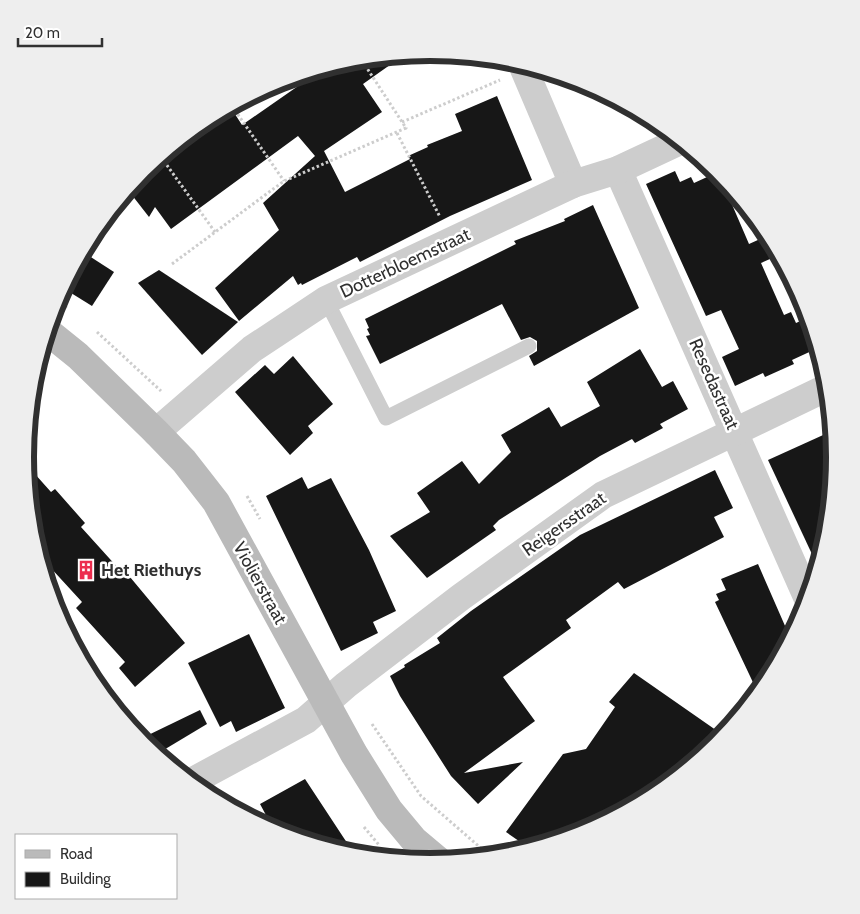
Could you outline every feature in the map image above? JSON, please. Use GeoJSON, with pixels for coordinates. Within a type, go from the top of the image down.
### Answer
{"type":"FeatureCollection","features":[{"type":"Feature","properties":{"kind":"main road","name":"Violierstraat"},"geometry":{"type":"LineString","coordinates":[[53,336],[78,356],[156,432],[184,461],[216,502],[354,754],[389,810],[414,840],[429,853]]}},
{"type":"Feature","properties":{"kind":"street"},"geometry":{"type":"LineString","coordinates":[[525,72],[573,184]]}},
{"type":"Feature","properties":{"kind":"street","name":"Dotterbloemstraat"},"geometry":{"type":"LineString","coordinates":[[156,432],[180,409],[252,349],[326,300],[573,184],[618,170],[673,144]]}},
{"type":"Feature","properties":{"kind":"street","name":"Resedastraat"},"geometry":{"type":"LineString","coordinates":[[618,170],[803,588]]}},
{"type":"Feature","properties":{"kind":"street","name":"Reigersstraat"},"geometry":{"type":"LineString","coordinates":[[199,778],[306,720],[326,702],[462,597],[603,495],[821,390]]}},
{"type":"Feature","properties":{"kind":"lane"},"geometry":{"type":"LineString","coordinates":[[326,300],[386,418],[529,346]]}},
{"type":"Feature","properties":{"kind":"path"},"geometry":{"type":"LineString","coordinates":[[172,264],[284,181],[406,128],[366,66]]}},
{"type":"Feature","properties":{"kind":"path"},"geometry":{"type":"LineString","coordinates":[[402,122],[520,71]]}},
{"type":"Feature","properties":{"kind":"path"},"geometry":{"type":"LineString","coordinates":[[236,112],[284,181]]}},
{"type":"Feature","properties":{"kind":"path"},"geometry":{"type":"LineString","coordinates":[[397,133],[452,241]]}},
{"type":"Feature","properties":{"kind":"path"},"geometry":{"type":"LineString","coordinates":[[165,163],[215,232]]}},
{"type":"Feature","properties":{"kind":"path"},"geometry":{"type":"LineString","coordinates":[[359,818],[368,834],[380,846]]}},
{"type":"Feature","properties":{"kind":"building"},"geometry":{"type":"Polygon","coordinates":[[[393,63],[363,84],[382,112],[324,151],[345,192],[410,159],[408,156],[428,147],[427,145],[462,131],[455,114],[497,96],[532,180],[450,216],[360,262],[357,257],[302,285],[301,283],[298,285],[293,276],[239,321],[215,288],[279,230],[263,203],[315,156],[298,136],[171,229],[155,207],[149,217],[132,196],[169,159],[210,128],[234,113],[242,125],[305,81],[353,68],[393,63]]]}},
{"type":"Feature","properties":{"kind":"building"},"geometry":{"type":"Polygon","coordinates":[[[675,171],[680,182],[691,177],[694,183],[710,177],[729,197],[749,244],[760,239],[772,258],[761,263],[784,315],[791,312],[796,323],[802,320],[812,351],[792,360],[794,364],[765,377],[763,373],[735,386],[722,357],[739,349],[721,310],[706,316],[646,184],[675,171]]]}},
{"type":"Feature","properties":{"kind":"building"},"geometry":{"type":"Polygon","coordinates":[[[593,205],[639,308],[534,366],[529,356],[537,351],[537,341],[530,337],[521,340],[502,304],[380,364],[366,336],[370,335],[365,319],[516,244],[514,241],[565,221],[564,219],[593,205]]]}},
{"type":"Feature","properties":{"kind":"building"},"geometry":{"type":"Polygon","coordinates":[[[89,256],[114,272],[92,306],[70,292],[89,256]]]}},
{"type":"Feature","properties":{"kind":"building"},"geometry":{"type":"Polygon","coordinates":[[[159,270],[238,322],[202,355],[138,283],[159,270]]]}},
{"type":"Feature","properties":{"kind":"building"},"geometry":{"type":"Polygon","coordinates":[[[640,349],[662,387],[673,381],[688,409],[660,424],[663,428],[635,443],[632,439],[600,456],[499,520],[493,526],[496,530],[427,578],[390,536],[430,512],[417,493],[462,461],[479,484],[511,452],[501,435],[549,407],[561,427],[600,406],[587,382],[640,349]]]}},
{"type":"Feature","properties":{"kind":"building"},"geometry":{"type":"Polygon","coordinates":[[[293,356],[333,404],[308,426],[313,433],[290,455],[235,392],[265,365],[274,374],[293,356]]]}},
{"type":"Feature","properties":{"kind":"building"},"geometry":{"type":"Polygon","coordinates":[[[825,434],[826,457],[823,509],[814,558],[768,460],[825,434]]]}},
{"type":"Feature","properties":{"kind":"building"},"geometry":{"type":"Polygon","coordinates":[[[715,470],[733,508],[714,517],[724,537],[624,589],[618,582],[566,620],[571,628],[503,677],[535,721],[464,773],[523,762],[478,804],[451,776],[400,696],[390,676],[440,643],[437,638],[471,611],[580,535],[715,470]]]}},
{"type":"Feature","properties":{"kind":"building","name":"Het Riethuys"},"geometry":{"type":"Polygon","coordinates":[[[35,474],[51,492],[55,489],[85,523],[81,527],[128,579],[130,577],[185,643],[135,687],[119,668],[125,662],[76,608],[82,602],[49,566],[37,509],[35,474]]]}},
{"type":"Feature","properties":{"kind":"building"},"geometry":{"type":"Polygon","coordinates":[[[302,477],[308,489],[331,478],[369,550],[396,611],[373,622],[378,633],[341,651],[266,496],[302,477]]]}},
{"type":"Feature","properties":{"kind":"building"},"geometry":{"type":"Polygon","coordinates":[[[758,564],[786,629],[773,655],[754,684],[715,602],[719,600],[716,594],[726,590],[721,579],[758,564]]]}},
{"type":"Feature","properties":{"kind":"building"},"geometry":{"type":"Polygon","coordinates":[[[249,634],[285,708],[236,732],[231,721],[220,727],[188,663],[249,634]]]}},
{"type":"Feature","properties":{"kind":"building"},"geometry":{"type":"Polygon","coordinates":[[[634,673],[716,730],[671,771],[628,800],[605,812],[582,823],[521,843],[506,832],[563,754],[586,749],[615,707],[609,702],[634,673]]]}},
{"type":"Feature","properties":{"kind":"building"},"geometry":{"type":"Polygon","coordinates":[[[200,710],[207,724],[164,750],[148,735],[200,710]]]}},
{"type":"Feature","properties":{"kind":"building"},"geometry":{"type":"Polygon","coordinates":[[[305,779],[348,845],[327,840],[278,823],[266,817],[260,804],[305,779]]]}},
{"type":"Feature","properties":{"kind":"place","name":"Het Riethuys"},"geometry":{"type":"Point","coordinates":[86,570]}}]}
